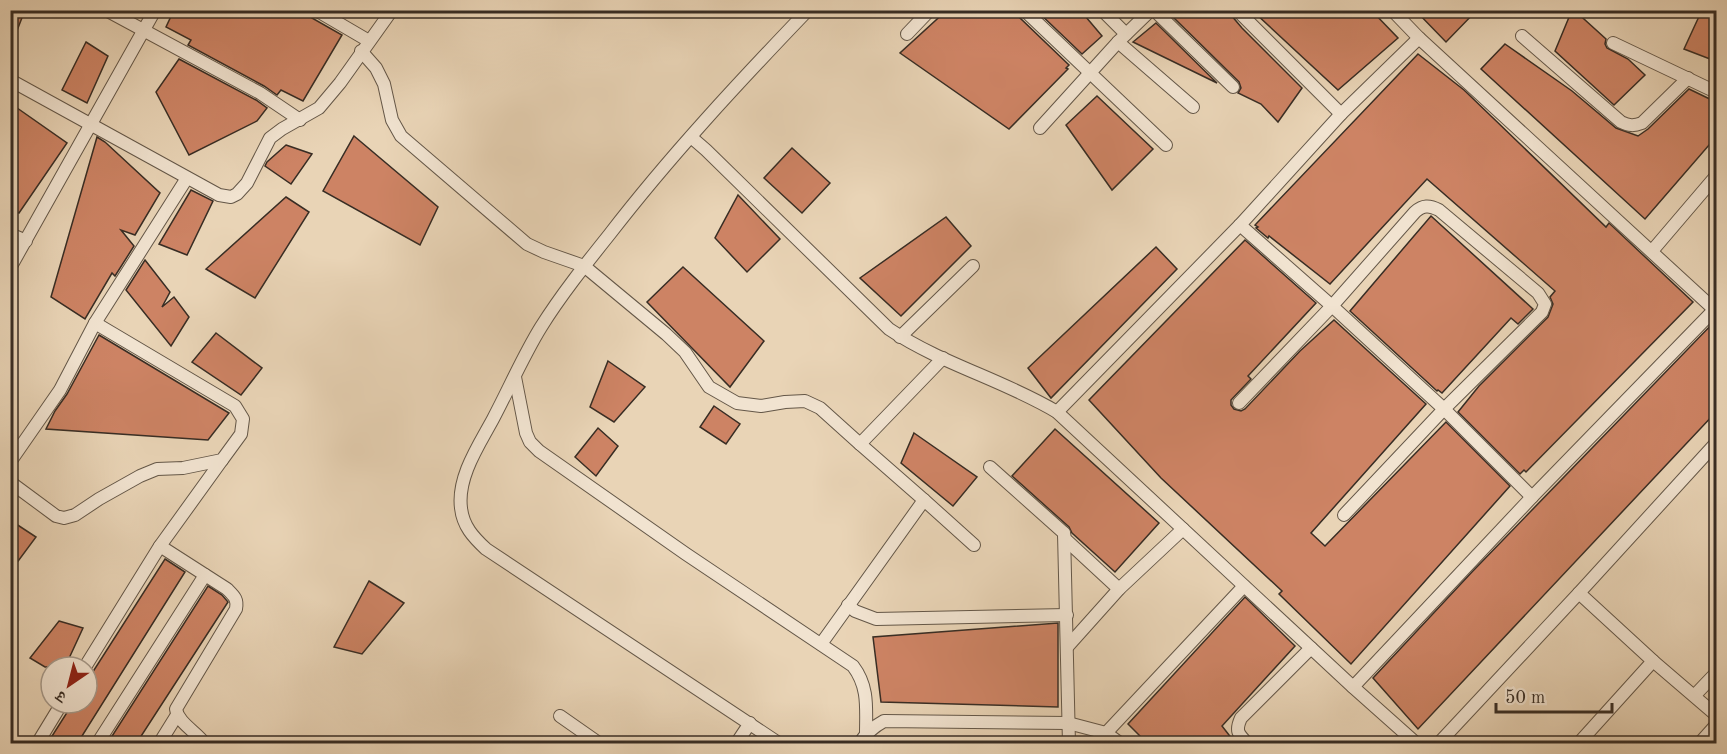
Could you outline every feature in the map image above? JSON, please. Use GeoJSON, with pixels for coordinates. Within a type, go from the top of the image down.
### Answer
{"type":"FeatureCollection","features":[{"type":"Feature","properties":{"kind":"street"},"geometry":{"type":"LineString","coordinates":[[106,10],[273,100],[300,120]]}},
{"type":"Feature","properties":{"kind":"street"},"geometry":{"type":"LineString","coordinates":[[10,268],[155,10]]}},
{"type":"Feature","properties":{"kind":"street"},"geometry":{"type":"LineString","coordinates":[[316,10],[365,46],[380,76],[389,100],[392,120],[401,136],[527,244],[584,266],[685,352],[709,387],[737,403],[761,406],[806,401],[820,408],[974,545]]}},
{"type":"Feature","properties":{"kind":"street"},"geometry":{"type":"LineString","coordinates":[[10,80],[219,195],[231,197],[247,183],[270,138],[319,108],[340,83],[392,10]]}},
{"type":"Feature","properties":{"kind":"street"},"geometry":{"type":"LineString","coordinates":[[780,744],[486,549],[473,537],[465,523],[461,507],[461,491],[465,476],[541,327],[584,266],[637,198],[740,81],[808,10]]}},
{"type":"Feature","properties":{"kind":"street"},"geometry":{"type":"LineString","coordinates":[[907,34],[930,10]]}},
{"type":"Feature","properties":{"kind":"street"},"geometry":{"type":"LineString","coordinates":[[1024,10],[1166,145]]}},
{"type":"Feature","properties":{"kind":"street"},"geometry":{"type":"LineString","coordinates":[[1102,10],[1122,38],[1193,107]]}},
{"type":"Feature","properties":{"kind":"street"},"geometry":{"type":"LineString","coordinates":[[1040,128],[1122,38],[1153,10],[1233,87]]}},
{"type":"Feature","properties":{"kind":"street"},"geometry":{"type":"LineString","coordinates":[[1237,10],[1341,114]]}},
{"type":"Feature","properties":{"kind":"street"},"geometry":{"type":"LineString","coordinates":[[1353,687],[1532,497],[1716,310],[1419,38],[1392,10]]}},
{"type":"Feature","properties":{"kind":"street"},"geometry":{"type":"LineString","coordinates":[[1522,36],[1627,126],[1642,123],[1688,78]]}},
{"type":"Feature","properties":{"kind":"street"},"geometry":{"type":"LineString","coordinates":[[1057,412],[1240,225],[1341,114],[1419,38]]}},
{"type":"Feature","properties":{"kind":"street"},"geometry":{"type":"LineString","coordinates":[[1612,43],[1716,92]]}},
{"type":"Feature","properties":{"kind":"street"},"geometry":{"type":"LineString","coordinates":[[691,137],[819,259],[882,323],[900,337],[1057,412],[1417,744]]}},
{"type":"Feature","properties":{"kind":"street"},"geometry":{"type":"LineString","coordinates":[[1652,251],[1716,176]]}},
{"type":"Feature","properties":{"kind":"street"},"geometry":{"type":"LineString","coordinates":[[10,462],[60,390],[95,324],[188,178]]}},
{"type":"Feature","properties":{"kind":"street"},"geometry":{"type":"LineString","coordinates":[[1239,402],[1332,306],[1415,212],[1422,207],[1431,206],[1438,210],[1538,293],[1545,304],[1542,312],[1444,409],[1344,515]]}},
{"type":"Feature","properties":{"kind":"street"},"geometry":{"type":"LineString","coordinates":[[1240,225],[1444,409],[1532,497]]}},
{"type":"Feature","properties":{"kind":"street"},"geometry":{"type":"LineString","coordinates":[[10,234],[26,242]]}},
{"type":"Feature","properties":{"kind":"street"},"geometry":{"type":"LineString","coordinates":[[900,337],[973,266]]}},
{"type":"Feature","properties":{"kind":"street"},"geometry":{"type":"LineString","coordinates":[[92,655],[160,546],[241,434],[243,419],[235,406],[95,324]]}},
{"type":"Feature","properties":{"kind":"street"},"geometry":{"type":"LineString","coordinates":[[860,444],[943,358]]}},
{"type":"Feature","properties":{"kind":"street"},"geometry":{"type":"LineString","coordinates":[[515,377],[526,433],[530,442],[539,451],[677,548],[853,666],[861,676],[867,699],[863,739]]}},
{"type":"Feature","properties":{"kind":"street"},"geometry":{"type":"LineString","coordinates":[[1438,744],[1716,443]]}},
{"type":"Feature","properties":{"kind":"street"},"geometry":{"type":"LineString","coordinates":[[10,482],[56,516],[64,518],[75,515],[140,476],[157,470],[183,468],[222,460]]}},
{"type":"Feature","properties":{"kind":"street"},"geometry":{"type":"LineString","coordinates":[[990,467],[1064,533],[1065,539],[1119,589]]}},
{"type":"Feature","properties":{"kind":"street"},"geometry":{"type":"LineString","coordinates":[[821,644],[924,500]]}},
{"type":"Feature","properties":{"kind":"street"},"geometry":{"type":"LineString","coordinates":[[1068,646],[1119,589],[1183,529]]}},
{"type":"Feature","properties":{"kind":"street"},"geometry":{"type":"LineString","coordinates":[[1064,533],[1069,744]]}},
{"type":"Feature","properties":{"kind":"street"},"geometry":{"type":"LineString","coordinates":[[160,546],[227,589],[238,602],[176,709],[177,715],[200,736],[205,744]]}},
{"type":"Feature","properties":{"kind":"street"},"geometry":{"type":"LineString","coordinates":[[97,744],[205,575]]}},
{"type":"Feature","properties":{"kind":"street"},"geometry":{"type":"LineString","coordinates":[[1106,733],[1244,586]]}},
{"type":"Feature","properties":{"kind":"street"},"geometry":{"type":"LineString","coordinates":[[1579,593],[1716,715]]}},
{"type":"Feature","properties":{"kind":"street"},"geometry":{"type":"LineString","coordinates":[[848,605],[855,611],[876,619],[1067,615]]}},
{"type":"Feature","properties":{"kind":"street"},"geometry":{"type":"LineString","coordinates":[[1248,744],[1239,734],[1237,726],[1241,718],[1311,648]]}},
{"type":"Feature","properties":{"kind":"street"},"geometry":{"type":"LineString","coordinates":[[1578,744],[1653,661]]}},
{"type":"Feature","properties":{"kind":"street"},"geometry":{"type":"LineString","coordinates":[[1695,695],[1716,673]]}},
{"type":"Feature","properties":{"kind":"street"},"geometry":{"type":"LineString","coordinates":[[37,744],[55,715]]}},
{"type":"Feature","properties":{"kind":"street"},"geometry":{"type":"LineString","coordinates":[[159,744],[177,715]]}},
{"type":"Feature","properties":{"kind":"street"},"geometry":{"type":"LineString","coordinates":[[560,716],[600,744]]}},
{"type":"Feature","properties":{"kind":"street"},"geometry":{"type":"LineString","coordinates":[[863,739],[875,726],[884,721],[1068,723],[1106,733],[1121,744]]}},
{"type":"Feature","properties":{"kind":"street"},"geometry":{"type":"LineString","coordinates":[[736,744],[750,723]]}},
{"type":"Feature","properties":{"kind":"street"},"geometry":{"type":"LineString","coordinates":[[1699,744],[1716,725]]}},
{"type":"Feature","properties":{"kind":"building"},"geometry":{"type":"Polygon","coordinates":[[[10,10],[25,10],[11,46],[10,46],[10,10]]]}},
{"type":"Feature","properties":{"kind":"building"},"geometry":{"type":"Polygon","coordinates":[[[174,10],[298,10],[342,35],[303,101],[281,90],[277,95],[188,45],[191,40],[166,27],[174,10]]]}},
{"type":"Feature","properties":{"kind":"building"},"geometry":{"type":"Polygon","coordinates":[[[947,10],[1016,10],[1018,16],[1069,65],[1066,68],[1068,69],[1009,129],[900,53],[947,10]]]}},
{"type":"Feature","properties":{"kind":"building"},"geometry":{"type":"Polygon","coordinates":[[[1036,10],[1080,10],[1102,36],[1082,54],[1036,10]]]}},
{"type":"Feature","properties":{"kind":"building"},"geometry":{"type":"Polygon","coordinates":[[[1175,10],[1229,10],[1242,28],[1302,88],[1278,122],[1261,104],[1238,93],[1241,88],[1239,82],[1172,16],[1175,10]]]}},
{"type":"Feature","properties":{"kind":"building"},"geometry":{"type":"Polygon","coordinates":[[[1249,10],[1371,10],[1398,38],[1338,90],[1249,10]]]}},
{"type":"Feature","properties":{"kind":"building"},"geometry":{"type":"Polygon","coordinates":[[[1415,10],[1477,10],[1446,42],[1415,10]]]}},
{"type":"Feature","properties":{"kind":"building"},"geometry":{"type":"Polygon","coordinates":[[[1572,10],[1606,39],[1607,48],[1628,59],[1645,75],[1614,105],[1555,51],[1572,10]]]}},
{"type":"Feature","properties":{"kind":"building"},"geometry":{"type":"Polygon","coordinates":[[[1702,10],[1716,10],[1716,42],[1710,59],[1684,49],[1702,10]]]}},
{"type":"Feature","properties":{"kind":"building"},"geometry":{"type":"Polygon","coordinates":[[[1156,23],[1217,83],[1133,42],[1156,23]]]}},
{"type":"Feature","properties":{"kind":"building"},"geometry":{"type":"Polygon","coordinates":[[[86,42],[108,56],[87,103],[62,90],[86,42]]]}},
{"type":"Feature","properties":{"kind":"building"},"geometry":{"type":"Polygon","coordinates":[[[1505,44],[1572,91],[1616,128],[1638,136],[1689,89],[1716,102],[1716,137],[1645,219],[1481,69],[1505,44]]]}},
{"type":"Feature","properties":{"kind":"building"},"geometry":{"type":"Polygon","coordinates":[[[1418,54],[1464,90],[1606,227],[1609,223],[1693,302],[1526,472],[1524,470],[1520,474],[1458,412],[1479,386],[1548,317],[1553,304],[1550,297],[1555,291],[1427,179],[1330,284],[1269,236],[1268,238],[1255,225],[1418,54]]]}},
{"type":"Feature","properties":{"kind":"building"},"geometry":{"type":"Polygon","coordinates":[[[179,59],[267,108],[257,121],[189,155],[156,92],[179,59]]]}},
{"type":"Feature","properties":{"kind":"building"},"geometry":{"type":"Polygon","coordinates":[[[1097,96],[1153,149],[1112,190],[1066,125],[1097,96]]]}},
{"type":"Feature","properties":{"kind":"building"},"geometry":{"type":"Polygon","coordinates":[[[10,103],[67,143],[19,213],[10,209],[10,103]]]}},
{"type":"Feature","properties":{"kind":"building"},"geometry":{"type":"Polygon","coordinates":[[[354,136],[438,207],[420,245],[323,191],[354,136]]]}},
{"type":"Feature","properties":{"kind":"building"},"geometry":{"type":"Polygon","coordinates":[[[97,137],[160,193],[135,235],[121,230],[134,246],[115,276],[112,273],[85,319],[51,297],[97,137]]]}},
{"type":"Feature","properties":{"kind":"building"},"geometry":{"type":"Polygon","coordinates":[[[286,145],[312,154],[291,184],[265,166],[286,145]]]}},
{"type":"Feature","properties":{"kind":"building"},"geometry":{"type":"Polygon","coordinates":[[[792,148],[830,183],[802,213],[764,178],[792,148]]]}},
{"type":"Feature","properties":{"kind":"building"},"geometry":{"type":"Polygon","coordinates":[[[191,190],[213,201],[187,255],[159,244],[191,190]]]}},
{"type":"Feature","properties":{"kind":"building"},"geometry":{"type":"Polygon","coordinates":[[[738,195],[780,239],[747,272],[715,238],[738,195]]]}},
{"type":"Feature","properties":{"kind":"building"},"geometry":{"type":"Polygon","coordinates":[[[286,197],[309,212],[255,298],[206,269],[286,197]]]}},
{"type":"Feature","properties":{"kind":"building"},"geometry":{"type":"Polygon","coordinates":[[[1431,216],[1533,309],[1518,324],[1511,318],[1442,393],[1437,391],[1350,311],[1431,216]]]}},
{"type":"Feature","properties":{"kind":"building"},"geometry":{"type":"Polygon","coordinates":[[[946,217],[971,246],[901,316],[860,278],[946,217]]]}},
{"type":"Feature","properties":{"kind":"building"},"geometry":{"type":"Polygon","coordinates":[[[1245,240],[1316,303],[1248,376],[1251,379],[1231,400],[1234,409],[1241,411],[1245,409],[1300,351],[1334,320],[1426,404],[1311,533],[1325,546],[1446,422],[1510,486],[1351,664],[1279,594],[1282,591],[1161,478],[1089,400],[1245,240]]]}},
{"type":"Feature","properties":{"kind":"building"},"geometry":{"type":"Polygon","coordinates":[[[1156,247],[1177,269],[1051,398],[1028,368],[1156,247]]]}},
{"type":"Feature","properties":{"kind":"building"},"geometry":{"type":"Polygon","coordinates":[[[145,260],[170,292],[162,307],[174,297],[189,317],[171,346],[126,290],[145,260]]]}},
{"type":"Feature","properties":{"kind":"building"},"geometry":{"type":"Polygon","coordinates":[[[683,267],[764,341],[730,387],[647,302],[683,267]]]}},
{"type":"Feature","properties":{"kind":"building"},"geometry":{"type":"Polygon","coordinates":[[[1716,320],[1716,412],[1418,729],[1373,678],[1471,573],[1716,320]]]}},
{"type":"Feature","properties":{"kind":"building"},"geometry":{"type":"Polygon","coordinates":[[[216,333],[262,368],[241,395],[192,362],[216,333]]]}},
{"type":"Feature","properties":{"kind":"building"},"geometry":{"type":"Polygon","coordinates":[[[99,335],[229,413],[208,440],[46,429],[99,335]]]}},
{"type":"Feature","properties":{"kind":"building"},"geometry":{"type":"Polygon","coordinates":[[[608,361],[645,387],[614,422],[590,407],[608,361]]]}},
{"type":"Feature","properties":{"kind":"building"},"geometry":{"type":"Polygon","coordinates":[[[714,406],[740,424],[726,444],[700,427],[714,406]]]}},
{"type":"Feature","properties":{"kind":"building"},"geometry":{"type":"Polygon","coordinates":[[[598,428],[618,446],[596,476],[575,457],[598,428]]]}},
{"type":"Feature","properties":{"kind":"building"},"geometry":{"type":"Polygon","coordinates":[[[1055,429],[1159,523],[1115,572],[1012,476],[1055,429]]]}},
{"type":"Feature","properties":{"kind":"building"},"geometry":{"type":"Polygon","coordinates":[[[914,433],[977,477],[953,506],[901,463],[914,433]]]}},
{"type":"Feature","properties":{"kind":"building"},"geometry":{"type":"Polygon","coordinates":[[[10,520],[36,537],[10,572],[10,520]]]}},
{"type":"Feature","properties":{"kind":"building"},"geometry":{"type":"Polygon","coordinates":[[[165,559],[185,572],[99,709],[99,662],[165,559]]]}},
{"type":"Feature","properties":{"kind":"building"},"geometry":{"type":"Polygon","coordinates":[[[369,581],[404,603],[362,654],[334,647],[369,581]]]}},
{"type":"Feature","properties":{"kind":"building"},"geometry":{"type":"Polygon","coordinates":[[[208,586],[228,602],[136,744],[107,744],[208,586]]]}},
{"type":"Feature","properties":{"kind":"building"},"geometry":{"type":"Polygon","coordinates":[[[1245,597],[1295,646],[1222,726],[1236,744],[1148,744],[1128,724],[1245,597]]]}},
{"type":"Feature","properties":{"kind":"building"},"geometry":{"type":"Polygon","coordinates":[[[59,621],[83,628],[71,655],[39,655],[39,663],[30,658],[59,621]]]}},
{"type":"Feature","properties":{"kind":"building"},"geometry":{"type":"Polygon","coordinates":[[[1058,623],[1058,707],[881,702],[873,637],[1058,623]]]}},
{"type":"Feature","properties":{"kind":"building"},"geometry":{"type":"Polygon","coordinates":[[[65,715],[95,715],[77,744],[47,744],[65,715]]]}}]}
